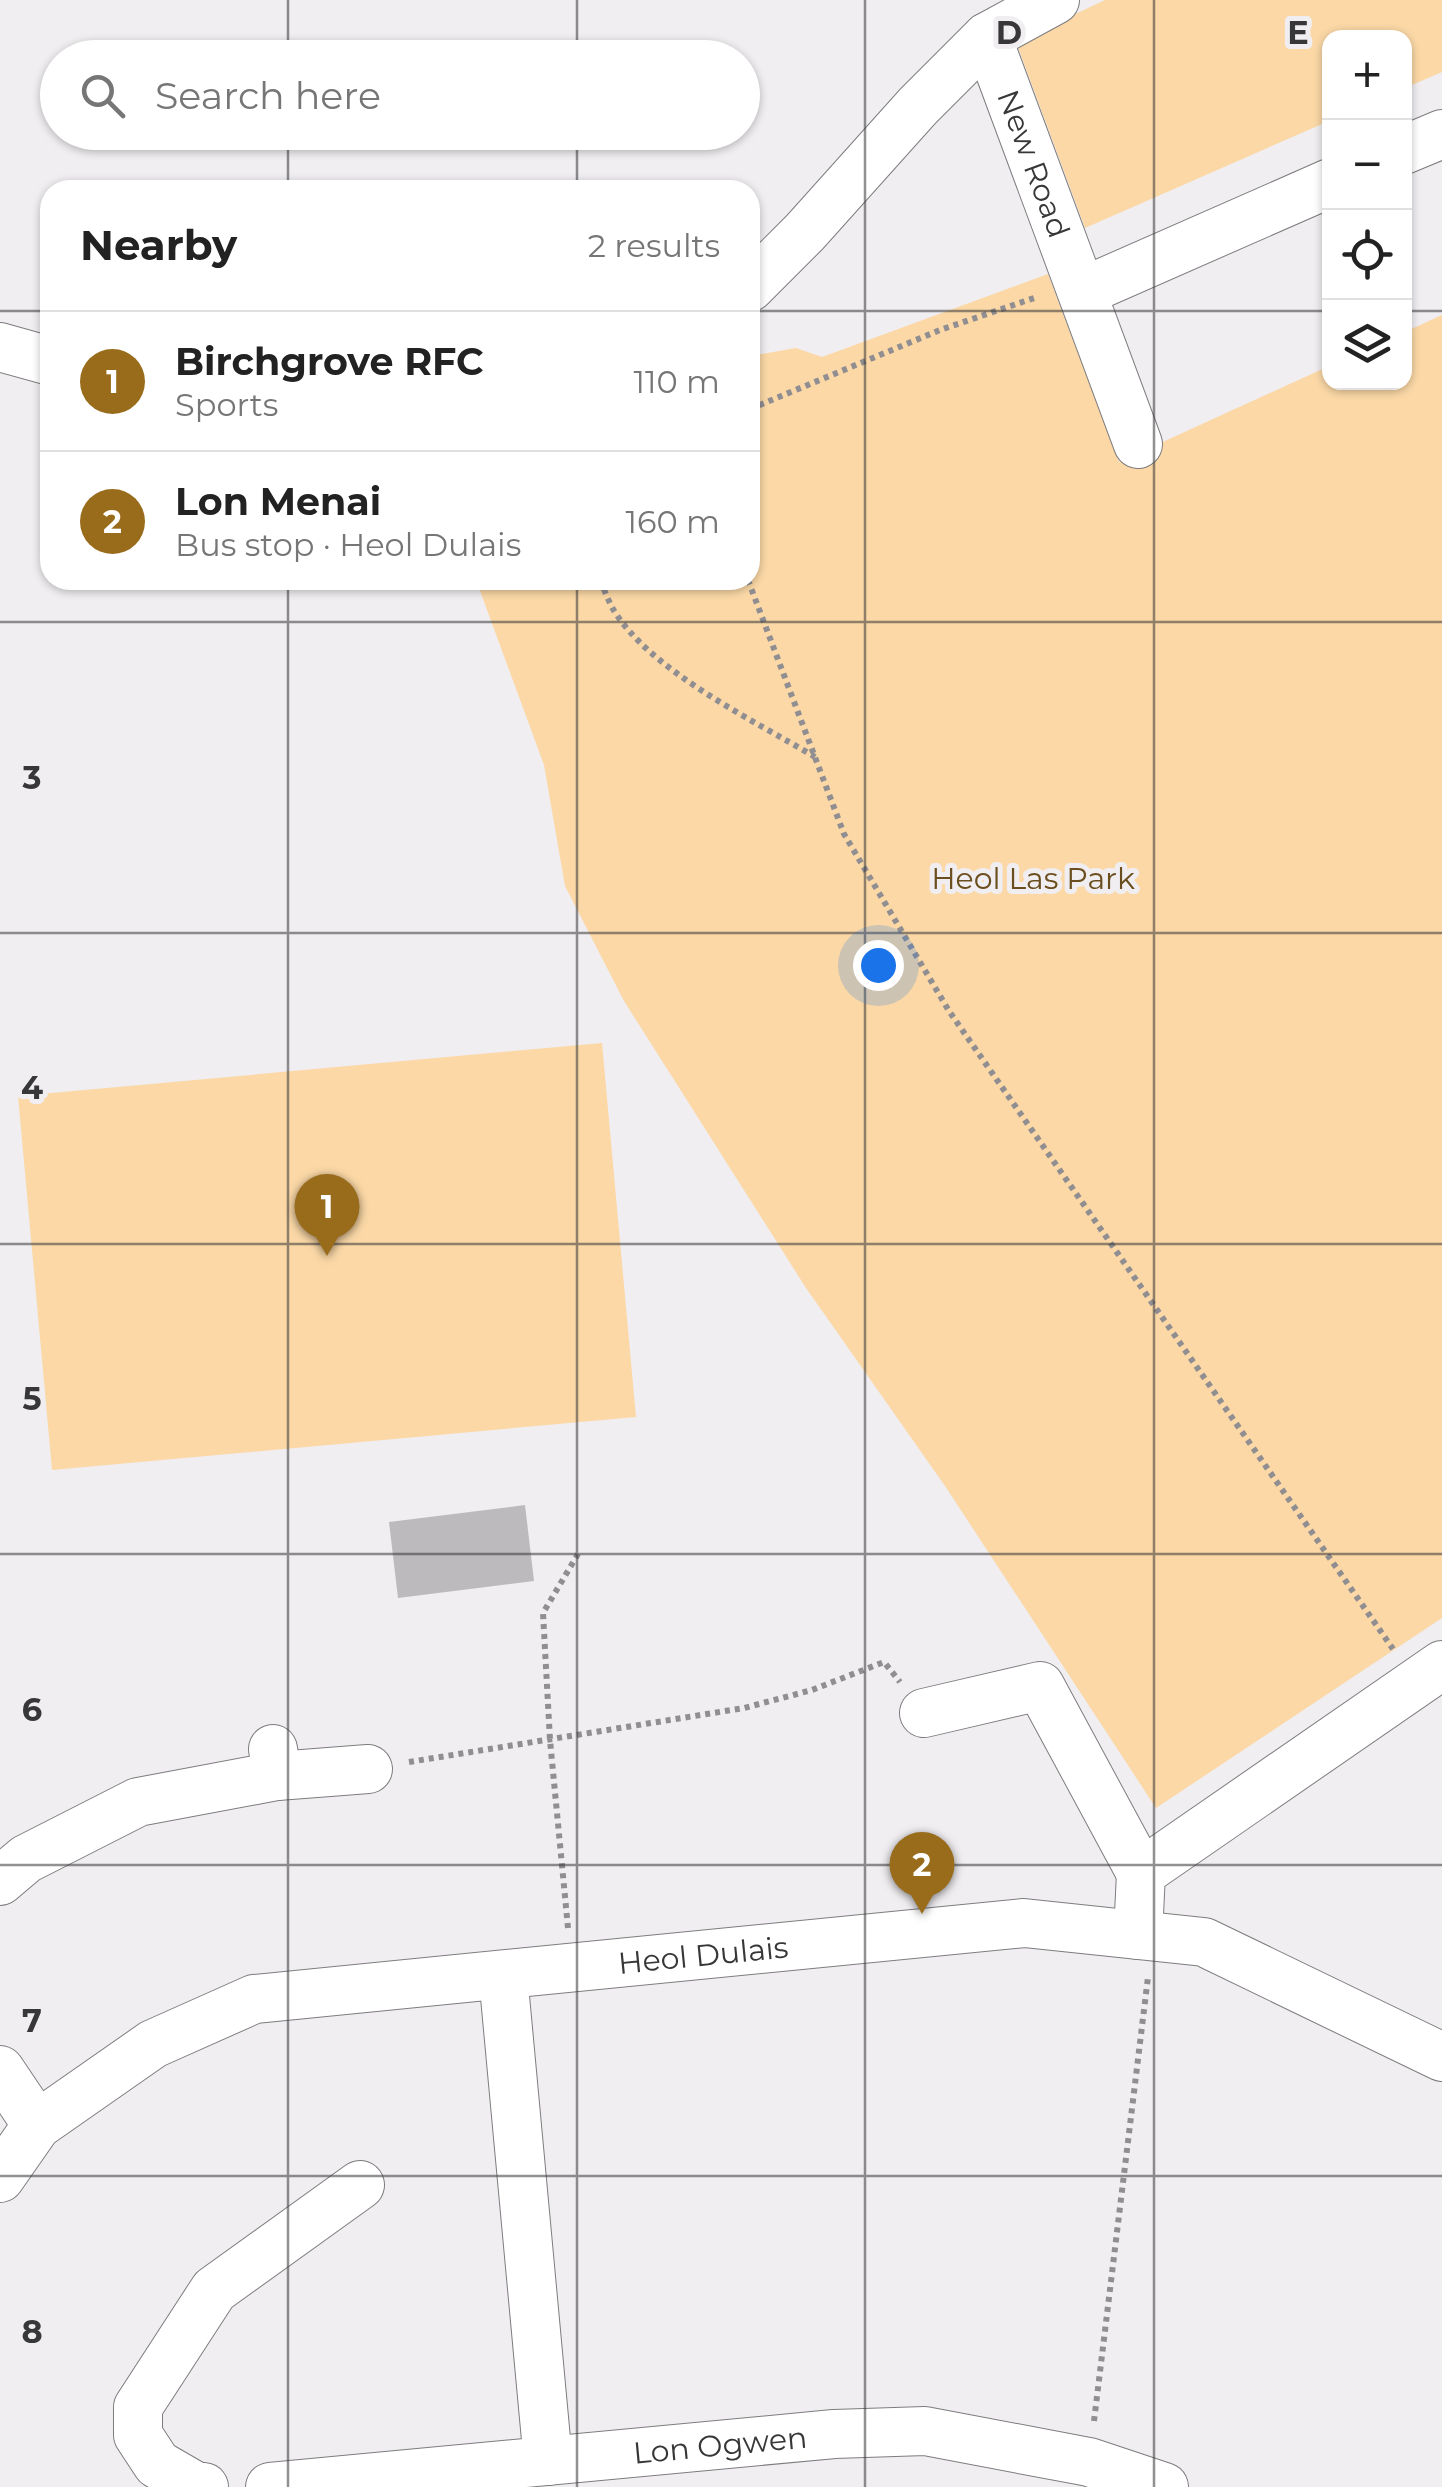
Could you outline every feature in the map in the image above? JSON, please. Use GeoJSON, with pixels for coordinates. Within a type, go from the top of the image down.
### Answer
{"type":"FeatureCollection","features":[{"type":"Feature","properties":{"kind":"street"},"geometry":{"type":"LineString","coordinates":[[760,277],[918,106],[987,38],[1054,0]]}},
{"type":"Feature","properties":{"kind":"street","name":"New Road"},"geometry":{"type":"LineString","coordinates":[[987,38],[1138,444]]}},
{"type":"Feature","properties":{"kind":"street"},"geometry":{"type":"LineString","coordinates":[[1412,147],[1442,134]]}},
{"type":"Feature","properties":{"kind":"street"},"geometry":{"type":"LineString","coordinates":[[1080,287],[1322,186]]}},
{"type":"Feature","properties":{"kind":"street"},"geometry":{"type":"LineString","coordinates":[[0,347],[40,358]]}},
{"type":"Feature","properties":{"kind":"street"},"geometry":{"type":"LineString","coordinates":[[1141,1874],[1429,1674]]}},
{"type":"Feature","properties":{"kind":"street"},"geometry":{"type":"LineString","coordinates":[[924,1713],[1040,1686],[1141,1874],[1146,1936]]}},
{"type":"Feature","properties":{"kind":"street"},"geometry":{"type":"LineString","coordinates":[[0,1881],[26,1859],[138,1802],[275,1763],[368,1769]]}},
{"type":"Feature","properties":{"kind":"street","name":"Heol Dulais"},"geometry":{"type":"LineString","coordinates":[[0,2178],[37,2125],[153,2044],[254,2000],[1024,1923],[1204,1942],[1442,2056]]}},
{"type":"Feature","properties":{"kind":"street"},"geometry":{"type":"LineString","coordinates":[[502,1975],[548,2460]]}},
{"type":"Feature","properties":{"kind":"street"},"geometry":{"type":"LineString","coordinates":[[0,2070],[37,2125]]}},
{"type":"Feature","properties":{"kind":"street"},"geometry":{"type":"LineString","coordinates":[[204,2487],[156,2464],[138,2469],[138,2408],[214,2290],[360,2185]]}},
{"type":"Feature","properties":{"kind":"street","name":"Lon Ogwen"},"geometry":{"type":"LineString","coordinates":[[270,2487],[834,2434],[925,2431],[1124,2477]]}},
{"type":"Feature","properties":{"kind":"path"},"geometry":{"type":"LineString","coordinates":[[760,406],[940,330],[1080,287]]}},
{"type":"Feature","properties":{"kind":"path"},"geometry":{"type":"LineString","coordinates":[[604,590],[613,610],[649,651],[705,692],[814,757]]}},
{"type":"Feature","properties":{"kind":"path"},"geometry":{"type":"LineString","coordinates":[[752,590],[844,834],[949,1010],[1429,1674]]}},
{"type":"Feature","properties":{"kind":"path"},"geometry":{"type":"LineString","coordinates":[[572,1968],[550,1740],[543,1614],[578,1554]]}},
{"type":"Feature","properties":{"kind":"path"},"geometry":{"type":"LineString","coordinates":[[368,1769],[744,1708],[812,1690],[884,1662],[924,1713]]}},
{"type":"Feature","properties":{"kind":"path"},"geometry":{"type":"LineString","coordinates":[[1124,2477],[1146,1936]]}},
{"type":"Feature","properties":{"kind":"green space"},"geometry":{"type":"Polygon","coordinates":[[[1105,0],[1442,0],[1442,72],[1412,85],[1412,30],[1322,30],[1322,124],[1085,228],[1016,42],[1105,0]]]}},
{"type":"Feature","properties":{"kind":"green space","name":"Heol Las Park"},"geometry":{"type":"Polygon","coordinates":[[[1048,274],[1119,462],[1322,369],[1322,390],[1412,390],[1412,329],[1442,315],[1442,1618],[1156,1808],[945,1486],[806,1288],[624,1001],[565,886],[544,765],[480,590],[760,590],[760,354],[796,348],[822,357],[1048,274]]]}},
{"type":"Feature","properties":{"kind":"green space"},"geometry":{"type":"Polygon","coordinates":[[[602,1043],[636,1417],[52,1470],[18,1096],[602,1043]]]}},
{"type":"Feature","properties":{"kind":"building"},"geometry":{"type":"Polygon","coordinates":[[[525,1505],[534,1581],[398,1598],[389,1522],[525,1505]]]}},
{"type":"Feature","properties":{"kind":"place","name":"Birchgrove RFC"},"geometry":{"type":"Point","coordinates":[327,1256]}},
{"type":"Feature","properties":{"kind":"place","name":"Lon Menai"},"geometry":{"type":"Point","coordinates":[922,1914]}}]}
